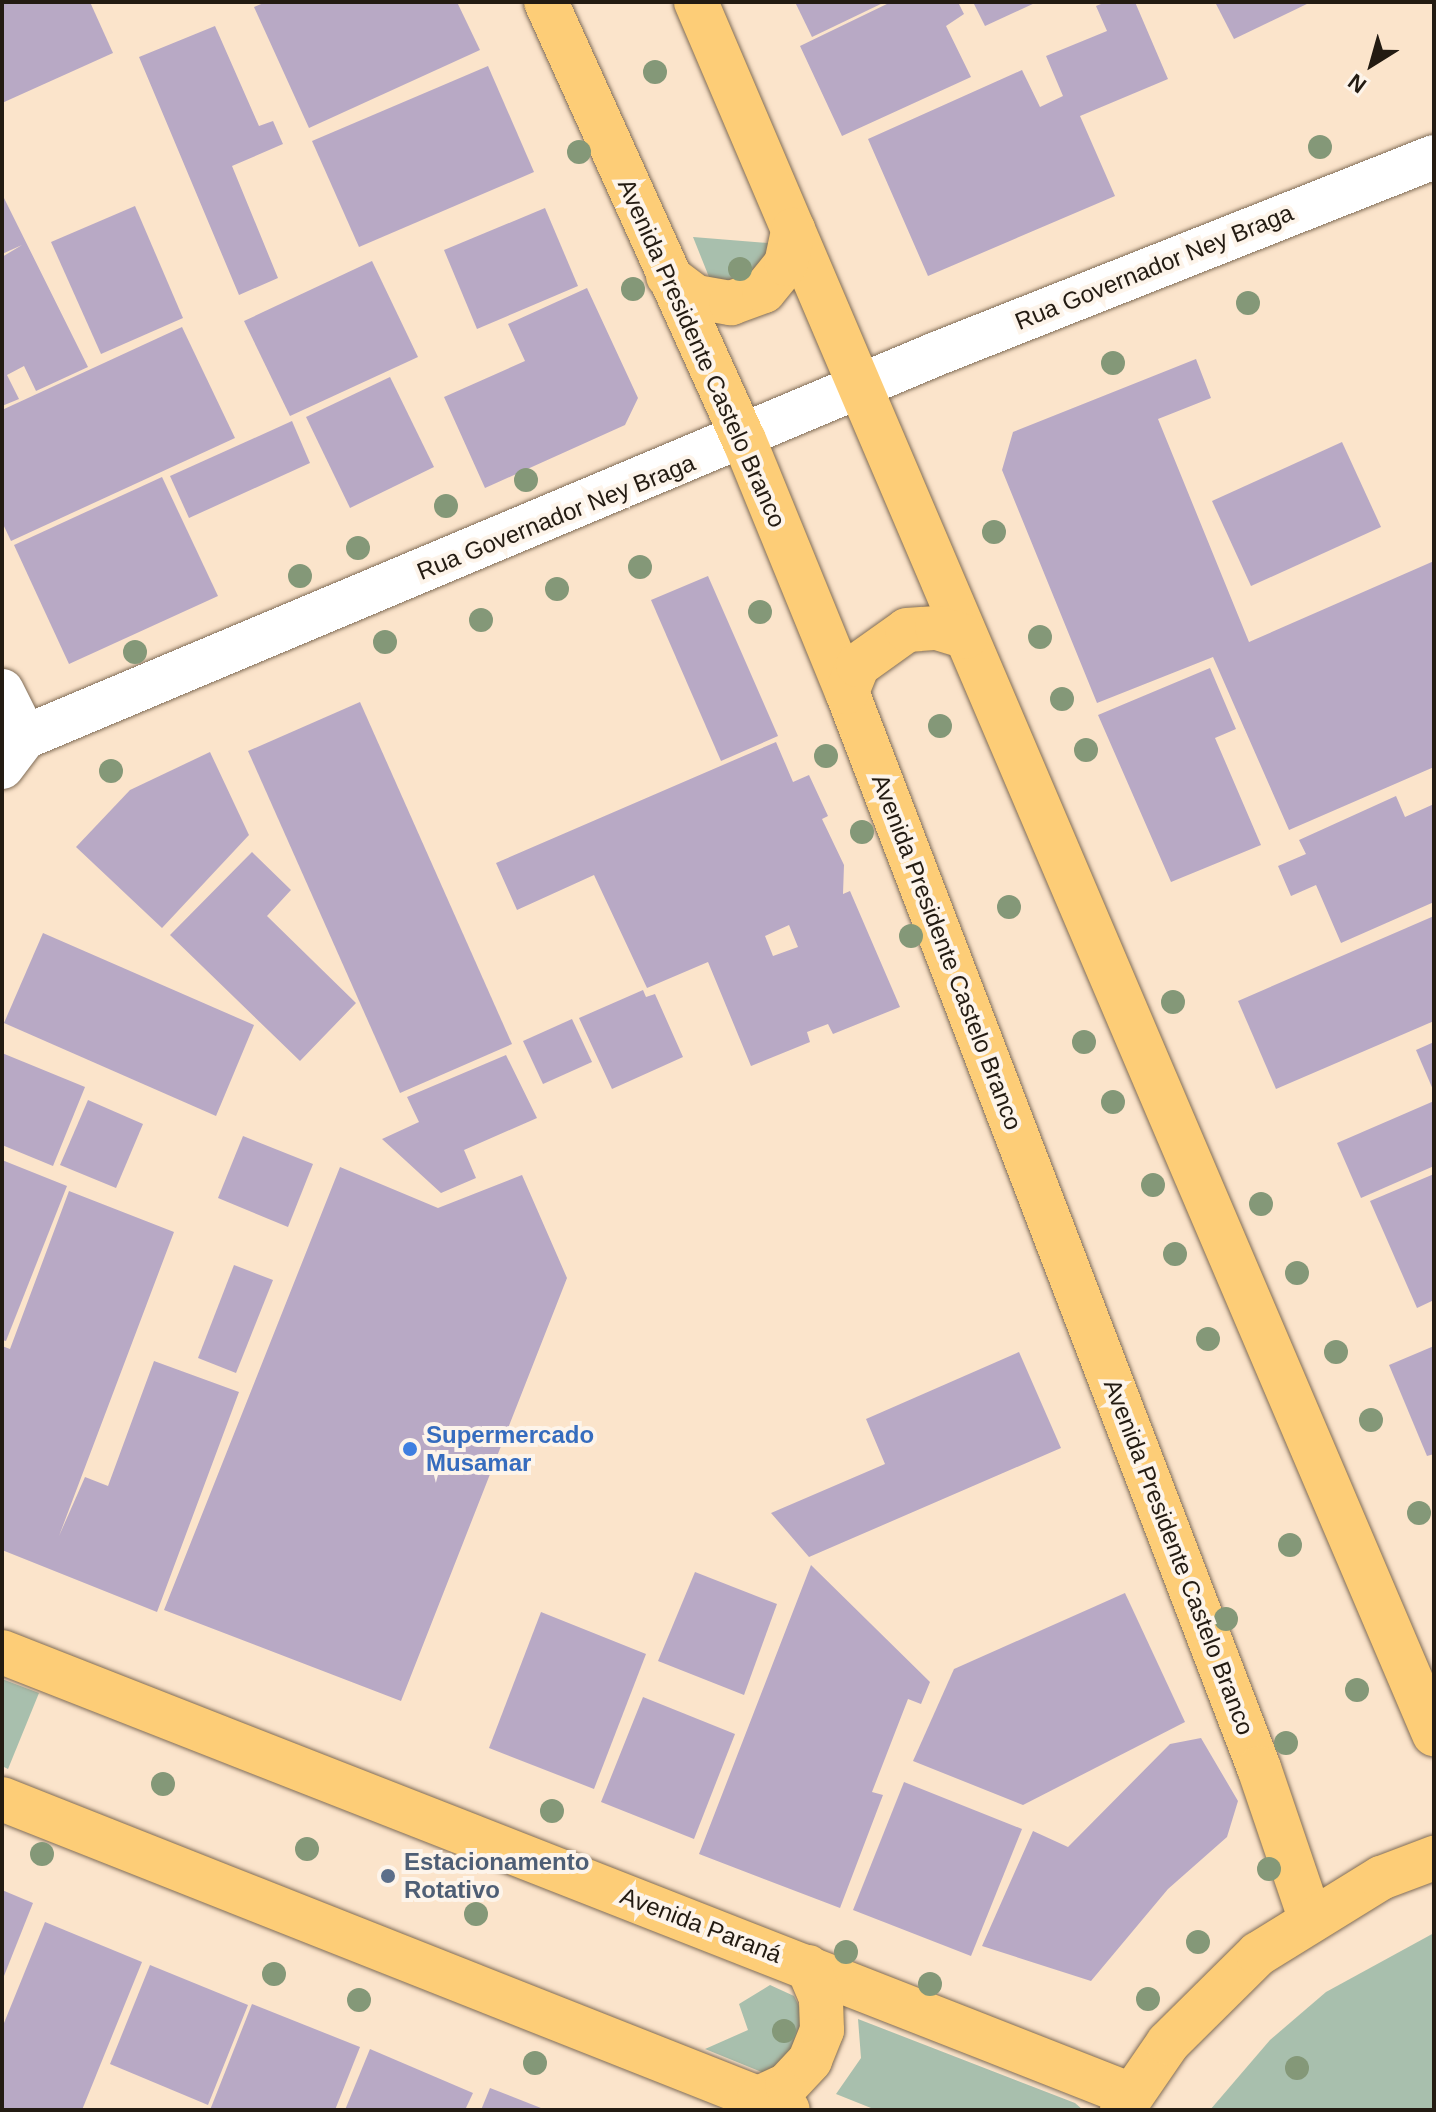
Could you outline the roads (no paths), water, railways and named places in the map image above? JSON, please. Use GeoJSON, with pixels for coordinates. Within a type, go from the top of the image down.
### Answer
{"type":"FeatureCollection","features":[{"type":"Feature","properties":{"kind":"main road","name":"Avenida Presidente Castelo Branco"},"geometry":{"type":"LineString","coordinates":[[546,2],[744,440],[847,692],[1259,1768],[1310,1918]]}},
{"type":"Feature","properties":{"kind":"main road"},"geometry":{"type":"LineString","coordinates":[[696,2],[1434,1734]]}},
{"type":"Feature","properties":{"kind":"main road"},"geometry":{"type":"LineString","coordinates":[[668,276],[696,297],[731,303],[764,291],[786,264],[793,230]]}},
{"type":"Feature","properties":{"kind":"main road"},"geometry":{"type":"LineString","coordinates":[[847,692],[858,665],[907,630],[937,628],[966,637]]}},
{"type":"Feature","properties":{"kind":"main road","name":"Avenida Paraná"},"geometry":{"type":"LineString","coordinates":[[2,1652],[808,1967],[1127,2102]]}},
{"type":"Feature","properties":{"kind":"main road"},"geometry":{"type":"LineString","coordinates":[[2,1799],[773,2104],[818,2040],[821,1998],[808,1967]]}},
{"type":"Feature","properties":{"kind":"main road"},"geometry":{"type":"LineString","coordinates":[[1127,2102],[1211,1997],[1310,1918],[1434,1858]]}},
{"type":"Feature","properties":{"kind":"street","name":"Rua Governador Ney Braga"},"geometry":{"type":"LineString","coordinates":[[10,740],[744,440],[860,386],[1434,157]]}},
{"type":"Feature","properties":{"kind":"street"},"geometry":{"type":"LineString","coordinates":[[2,691],[10,740]]}},
{"type":"Feature","properties":{"kind":"place","name":"Supermercado Musamar"},"geometry":{"type":"Point","coordinates":[410,1449]}},
{"type":"Feature","properties":{"kind":"place","name":"Estacionamento Rotativo"},"geometry":{"type":"Point","coordinates":[388,1876]}}]}
